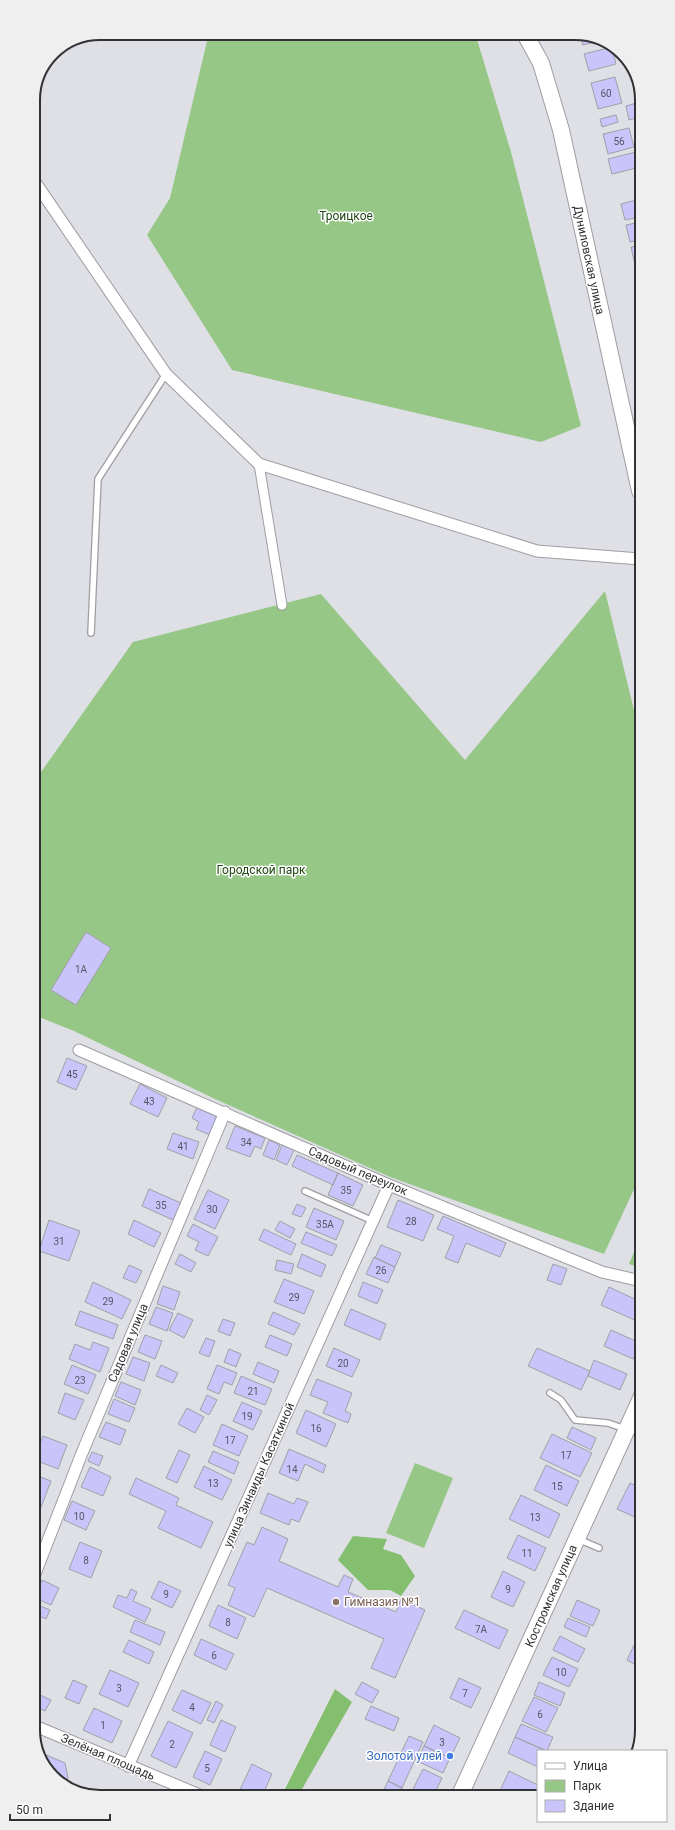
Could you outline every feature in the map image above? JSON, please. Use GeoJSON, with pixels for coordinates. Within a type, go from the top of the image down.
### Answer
{"type":"FeatureCollection","features":[{"type":"Feature","properties":{"kind":"main road","name":"Дуниловская улица"},"geometry":{"type":"LineString","coordinates":[[528,40],[541,63],[561,130],[635,468]]}},
{"type":"Feature","properties":{"kind":"main road","name":"Костромская улица"},"geometry":{"type":"LineString","coordinates":[[462,1790],[635,1411]]}},
{"type":"Feature","properties":{"kind":"street"},"geometry":{"type":"LineString","coordinates":[[40,189],[166,374],[259,464],[537,551],[635,559]]}},
{"type":"Feature","properties":{"kind":"street"},"geometry":{"type":"LineString","coordinates":[[259,464],[282,605]]}},
{"type":"Feature","properties":{"kind":"street","name":"Садовый переулок"},"geometry":{"type":"LineString","coordinates":[[79,1050],[389,1185],[602,1272],[635,1280]]}},
{"type":"Feature","properties":{"kind":"street","name":"Садовая улица"},"geometry":{"type":"LineString","coordinates":[[40,1561],[82,1453],[224,1112]]}},
{"type":"Feature","properties":{"kind":"street","name":"улица Зинаиды Касаткиной"},"geometry":{"type":"LineString","coordinates":[[128,1766],[389,1185]]}},
{"type":"Feature","properties":{"kind":"street","name":"Зелёная площадь"},"geometry":{"type":"LineString","coordinates":[[40,1728],[187,1790]]}},
{"type":"Feature","properties":{"kind":"lane"},"geometry":{"type":"LineString","coordinates":[[91,633],[98,480],[166,374]]}},
{"type":"Feature","properties":{"kind":"lane"},"geometry":{"type":"LineString","coordinates":[[305,1191],[372,1221]]}},
{"type":"Feature","properties":{"kind":"lane"},"geometry":{"type":"LineString","coordinates":[[550,1393],[560,1400],[575,1420],[608,1423],[626,1430]]}},
{"type":"Feature","properties":{"kind":"lane"},"geometry":{"type":"LineString","coordinates":[[576,1538],[599,1548]]}},
{"type":"Feature","properties":{"kind":"green space","name":"Троицкое"},"geometry":{"type":"Polygon","coordinates":[[[207,40],[477,40],[511,152],[581,426],[541,442],[232,370],[147,235],[170,198],[207,40]]]}},
{"type":"Feature","properties":{"kind":"green space","name":"Городской парк"},"geometry":{"type":"Polygon","coordinates":[[[605,591],[635,714],[635,1187],[604,1254],[390,1177],[215,1099],[74,1031],[40,1017],[40,774],[133,642],[321,594],[465,760],[605,591]]]}},
{"type":"Feature","properties":{"kind":"green space"},"geometry":{"type":"Polygon","coordinates":[[[635,1250],[635,1266],[629,1264],[635,1250]]]}},
{"type":"Feature","properties":{"kind":"green space"},"geometry":{"type":"Polygon","coordinates":[[[415,1463],[453,1478],[424,1548],[386,1533],[415,1463]]]}},
{"type":"Feature","properties":{"kind":"green space"},"geometry":{"type":"Polygon","coordinates":[[[353,1536],[387,1539],[383,1549],[401,1555],[415,1576],[401,1596],[390,1590],[368,1590],[338,1560],[353,1536]]]}},
{"type":"Feature","properties":{"kind":"green space"},"geometry":{"type":"Polygon","coordinates":[[[335,1689],[352,1702],[301,1790],[284,1790],[335,1689]]]}},
{"type":"Feature","properties":{"kind":"building"},"geometry":{"type":"Polygon","coordinates":[[[581,40],[592,43],[583,45],[581,40]]]}},
{"type":"Feature","properties":{"kind":"building"},"geometry":{"type":"Polygon","coordinates":[[[606,49],[614,54],[616,64],[589,71],[584,54],[606,49]]]}},
{"type":"Feature","properties":{"kind":"building"},"geometry":{"type":"Polygon","coordinates":[[[615,77],[622,103],[598,109],[591,83],[615,77]]]}},
{"type":"Feature","properties":{"kind":"building"},"geometry":{"type":"Polygon","coordinates":[[[635,103],[635,118],[629,120],[626,106],[635,103]]]}},
{"type":"Feature","properties":{"kind":"building"},"geometry":{"type":"Polygon","coordinates":[[[616,115],[618,122],[602,127],[600,119],[616,115]]]}},
{"type":"Feature","properties":{"kind":"building"},"geometry":{"type":"Polygon","coordinates":[[[629,128],[634,147],[608,154],[603,134],[629,128]]]}},
{"type":"Feature","properties":{"kind":"building"},"geometry":{"type":"Polygon","coordinates":[[[635,152],[635,168],[612,174],[608,159],[635,152]]]}},
{"type":"Feature","properties":{"kind":"building"},"geometry":{"type":"Polygon","coordinates":[[[635,200],[635,218],[625,220],[621,204],[635,200]]]}},
{"type":"Feature","properties":{"kind":"building"},"geometry":{"type":"Polygon","coordinates":[[[635,223],[635,241],[630,242],[626,225],[635,223]]]}},
{"type":"Feature","properties":{"kind":"building"},"geometry":{"type":"Polygon","coordinates":[[[635,246],[635,265],[631,247],[635,246]]]}},
{"type":"Feature","properties":{"kind":"building"},"geometry":{"type":"Polygon","coordinates":[[[86,932],[111,948],[76,1005],[51,990],[86,932]]]}},
{"type":"Feature","properties":{"kind":"building"},"geometry":{"type":"Polygon","coordinates":[[[67,1058],[87,1066],[76,1090],[57,1082],[67,1058]]]}},
{"type":"Feature","properties":{"kind":"building"},"geometry":{"type":"Polygon","coordinates":[[[140,1084],[167,1098],[158,1117],[130,1104],[140,1084]]]}},
{"type":"Feature","properties":{"kind":"building"},"geometry":{"type":"Polygon","coordinates":[[[197,1107],[218,1117],[210,1135],[196,1129],[199,1122],[192,1118],[197,1107]]]}},
{"type":"Feature","properties":{"kind":"building"},"geometry":{"type":"Polygon","coordinates":[[[235,1126],[265,1138],[261,1149],[255,1146],[250,1157],[226,1148],[235,1126]]]}},
{"type":"Feature","properties":{"kind":"building"},"geometry":{"type":"Polygon","coordinates":[[[173,1133],[199,1142],[193,1159],[167,1149],[173,1133]]]}},
{"type":"Feature","properties":{"kind":"building"},"geometry":{"type":"Polygon","coordinates":[[[269,1140],[280,1145],[274,1160],[263,1155],[269,1140]]]}},
{"type":"Feature","properties":{"kind":"building"},"geometry":{"type":"Polygon","coordinates":[[[282,1145],[294,1150],[287,1165],[276,1160],[282,1145]]]}},
{"type":"Feature","properties":{"kind":"building"},"geometry":{"type":"Polygon","coordinates":[[[297,1155],[338,1173],[333,1185],[292,1166],[297,1155]]]}},
{"type":"Feature","properties":{"kind":"building"},"geometry":{"type":"Polygon","coordinates":[[[338,1173],[363,1185],[353,1206],[328,1195],[338,1173]]]}},
{"type":"Feature","properties":{"kind":"building"},"geometry":{"type":"Polygon","coordinates":[[[149,1189],[181,1203],[173,1220],[142,1206],[149,1189]]]}},
{"type":"Feature","properties":{"kind":"building"},"geometry":{"type":"Polygon","coordinates":[[[208,1190],[229,1200],[215,1229],[194,1219],[208,1190]]]}},
{"type":"Feature","properties":{"kind":"building"},"geometry":{"type":"Polygon","coordinates":[[[398,1200],[434,1215],[423,1241],[387,1227],[398,1200]]]}},
{"type":"Feature","properties":{"kind":"building"},"geometry":{"type":"Polygon","coordinates":[[[297,1204],[306,1208],[301,1217],[292,1214],[297,1204]]]}},
{"type":"Feature","properties":{"kind":"building"},"geometry":{"type":"Polygon","coordinates":[[[314,1208],[344,1221],[336,1240],[306,1227],[314,1208]]]}},
{"type":"Feature","properties":{"kind":"building"},"geometry":{"type":"Polygon","coordinates":[[[443,1216],[506,1243],[500,1257],[466,1243],[458,1263],[445,1258],[454,1236],[437,1229],[443,1216]]]}},
{"type":"Feature","properties":{"kind":"building"},"geometry":{"type":"Polygon","coordinates":[[[49,1220],[80,1231],[69,1261],[40,1251],[49,1220]]]}},
{"type":"Feature","properties":{"kind":"building"},"geometry":{"type":"Polygon","coordinates":[[[134,1220],[161,1233],[154,1247],[128,1234],[134,1220]]]}},
{"type":"Feature","properties":{"kind":"building"},"geometry":{"type":"Polygon","coordinates":[[[280,1221],[295,1229],[290,1238],[275,1230],[280,1221]]]}},
{"type":"Feature","properties":{"kind":"building"},"geometry":{"type":"Polygon","coordinates":[[[193,1224],[218,1237],[208,1256],[195,1250],[199,1242],[187,1236],[193,1224]]]}},
{"type":"Feature","properties":{"kind":"building"},"geometry":{"type":"Polygon","coordinates":[[[264,1229],[296,1244],[291,1255],[259,1240],[264,1229]]]}},
{"type":"Feature","properties":{"kind":"building"},"geometry":{"type":"Polygon","coordinates":[[[306,1232],[337,1245],[332,1256],[301,1243],[306,1232]]]}},
{"type":"Feature","properties":{"kind":"building"},"geometry":{"type":"Polygon","coordinates":[[[381,1245],[401,1253],[395,1267],[375,1258],[381,1245]]]}},
{"type":"Feature","properties":{"kind":"building"},"geometry":{"type":"Polygon","coordinates":[[[180,1254],[196,1263],[191,1272],[175,1264],[180,1254]]]}},
{"type":"Feature","properties":{"kind":"building"},"geometry":{"type":"Polygon","coordinates":[[[302,1254],[326,1265],[321,1277],[297,1267],[302,1254]]]}},
{"type":"Feature","properties":{"kind":"building"},"geometry":{"type":"Polygon","coordinates":[[[374,1257],[395,1267],[388,1283],[366,1274],[374,1257]]]}},
{"type":"Feature","properties":{"kind":"building"},"geometry":{"type":"Polygon","coordinates":[[[277,1260],[294,1264],[291,1274],[275,1270],[277,1260]]]}},
{"type":"Feature","properties":{"kind":"building"},"geometry":{"type":"Polygon","coordinates":[[[553,1264],[567,1269],[561,1285],[547,1280],[553,1264]]]}},
{"type":"Feature","properties":{"kind":"building"},"geometry":{"type":"Polygon","coordinates":[[[129,1265],[142,1271],[136,1283],[123,1278],[129,1265]]]}},
{"type":"Feature","properties":{"kind":"building"},"geometry":{"type":"Polygon","coordinates":[[[284,1279],[314,1291],[304,1314],[274,1302],[284,1279]]]}},
{"type":"Feature","properties":{"kind":"building"},"geometry":{"type":"Polygon","coordinates":[[[93,1282],[131,1300],[122,1319],[85,1302],[93,1282]]]}},
{"type":"Feature","properties":{"kind":"building"},"geometry":{"type":"Polygon","coordinates":[[[363,1282],[383,1290],[377,1304],[358,1296],[363,1282]]]}},
{"type":"Feature","properties":{"kind":"building"},"geometry":{"type":"Polygon","coordinates":[[[163,1286],[180,1292],[174,1310],[157,1304],[163,1286]]]}},
{"type":"Feature","properties":{"kind":"building"},"geometry":{"type":"Polygon","coordinates":[[[609,1287],[635,1299],[635,1320],[601,1305],[609,1287]]]}},
{"type":"Feature","properties":{"kind":"building"},"geometry":{"type":"Polygon","coordinates":[[[156,1307],[173,1313],[167,1331],[149,1324],[156,1307]]]}},
{"type":"Feature","properties":{"kind":"building"},"geometry":{"type":"Polygon","coordinates":[[[351,1309],[386,1324],[380,1340],[344,1325],[351,1309]]]}},
{"type":"Feature","properties":{"kind":"building"},"geometry":{"type":"Polygon","coordinates":[[[80,1311],[118,1325],[113,1339],[75,1325],[80,1311]]]}},
{"type":"Feature","properties":{"kind":"building"},"geometry":{"type":"Polygon","coordinates":[[[273,1312],[300,1324],[294,1335],[268,1324],[273,1312]]]}},
{"type":"Feature","properties":{"kind":"building"},"geometry":{"type":"Polygon","coordinates":[[[178,1313],[193,1320],[184,1338],[169,1330],[178,1313]]]}},
{"type":"Feature","properties":{"kind":"building"},"geometry":{"type":"Polygon","coordinates":[[[223,1319],[235,1323],[230,1336],[218,1331],[223,1319]]]}},
{"type":"Feature","properties":{"kind":"building"},"geometry":{"type":"Polygon","coordinates":[[[611,1330],[635,1341],[635,1354],[633,1359],[604,1346],[611,1330]]]}},
{"type":"Feature","properties":{"kind":"building"},"geometry":{"type":"Polygon","coordinates":[[[145,1335],[162,1341],[155,1359],[138,1352],[145,1335]]]}},
{"type":"Feature","properties":{"kind":"building"},"geometry":{"type":"Polygon","coordinates":[[[270,1335],[292,1344],[287,1356],[265,1347],[270,1335]]]}},
{"type":"Feature","properties":{"kind":"building"},"geometry":{"type":"Polygon","coordinates":[[[206,1338],[215,1341],[209,1357],[199,1353],[206,1338]]]}},
{"type":"Feature","properties":{"kind":"building"},"geometry":{"type":"Polygon","coordinates":[[[93,1342],[109,1348],[100,1372],[69,1359],[75,1344],[90,1350],[93,1342]]]}},
{"type":"Feature","properties":{"kind":"building"},"geometry":{"type":"Polygon","coordinates":[[[334,1348],[360,1360],[352,1377],[326,1366],[334,1348]]]}},
{"type":"Feature","properties":{"kind":"building"},"geometry":{"type":"Polygon","coordinates":[[[537,1348],[590,1371],[581,1390],[528,1366],[537,1348]]]}},
{"type":"Feature","properties":{"kind":"building"},"geometry":{"type":"Polygon","coordinates":[[[229,1349],[241,1354],[236,1367],[224,1362],[229,1349]]]}},
{"type":"Feature","properties":{"kind":"building"},"geometry":{"type":"Polygon","coordinates":[[[133,1357],[150,1363],[144,1381],[126,1374],[133,1357]]]}},
{"type":"Feature","properties":{"kind":"building"},"geometry":{"type":"Polygon","coordinates":[[[594,1360],[627,1374],[620,1390],[588,1376],[594,1360]]]}},
{"type":"Feature","properties":{"kind":"building"},"geometry":{"type":"Polygon","coordinates":[[[258,1362],[279,1371],[274,1383],[253,1374],[258,1362]]]}},
{"type":"Feature","properties":{"kind":"building"},"geometry":{"type":"Polygon","coordinates":[[[72,1365],[96,1375],[88,1394],[64,1384],[72,1365]]]}},
{"type":"Feature","properties":{"kind":"building"},"geometry":{"type":"Polygon","coordinates":[[[161,1365],[178,1373],[173,1383],[156,1376],[161,1365]]]}},
{"type":"Feature","properties":{"kind":"building"},"geometry":{"type":"Polygon","coordinates":[[[217,1365],[237,1373],[232,1385],[224,1382],[219,1394],[207,1389],[217,1365]]]}},
{"type":"Feature","properties":{"kind":"building"},"geometry":{"type":"Polygon","coordinates":[[[241,1376],[272,1389],[265,1405],[234,1393],[241,1376]]]}},
{"type":"Feature","properties":{"kind":"building"},"geometry":{"type":"Polygon","coordinates":[[[317,1379],[352,1393],[345,1411],[351,1414],[348,1423],[323,1413],[328,1402],[310,1395],[317,1379]]]}},
{"type":"Feature","properties":{"kind":"building"},"geometry":{"type":"Polygon","coordinates":[[[121,1382],[141,1390],[135,1405],[115,1396],[121,1382]]]}},
{"type":"Feature","properties":{"kind":"building"},"geometry":{"type":"Polygon","coordinates":[[[65,1393],[84,1400],[75,1420],[58,1413],[65,1393]]]}},
{"type":"Feature","properties":{"kind":"building"},"geometry":{"type":"Polygon","coordinates":[[[207,1395],[217,1400],[209,1415],[200,1410],[207,1395]]]}},
{"type":"Feature","properties":{"kind":"building"},"geometry":{"type":"Polygon","coordinates":[[[114,1399],[135,1408],[129,1422],[108,1414],[114,1399]]]}},
{"type":"Feature","properties":{"kind":"building"},"geometry":{"type":"Polygon","coordinates":[[[242,1402],[262,1411],[253,1430],[233,1421],[242,1402]]]}},
{"type":"Feature","properties":{"kind":"building"},"geometry":{"type":"Polygon","coordinates":[[[187,1408],[204,1417],[195,1433],[178,1424],[187,1408]]]}},
{"type":"Feature","properties":{"kind":"building"},"geometry":{"type":"Polygon","coordinates":[[[306,1410],[336,1424],[326,1447],[296,1433],[306,1410]]]}},
{"type":"Feature","properties":{"kind":"building"},"geometry":{"type":"Polygon","coordinates":[[[106,1422],[126,1430],[120,1445],[99,1437],[106,1422]]]}},
{"type":"Feature","properties":{"kind":"building"},"geometry":{"type":"Polygon","coordinates":[[[222,1424],[248,1436],[239,1456],[213,1445],[222,1424]]]}},
{"type":"Feature","properties":{"kind":"building"},"geometry":{"type":"Polygon","coordinates":[[[572,1427],[596,1438],[591,1450],[567,1438],[572,1427]]]}},
{"type":"Feature","properties":{"kind":"building"},"geometry":{"type":"Polygon","coordinates":[[[552,1434],[592,1453],[580,1477],[540,1458],[552,1434]]]}},
{"type":"Feature","properties":{"kind":"building"},"geometry":{"type":"Polygon","coordinates":[[[43,1436],[67,1445],[58,1469],[40,1462],[40,1444],[43,1436]]]}},
{"type":"Feature","properties":{"kind":"building"},"geometry":{"type":"Polygon","coordinates":[[[289,1449],[326,1465],[323,1473],[305,1464],[298,1481],[279,1473],[289,1449]]]}},
{"type":"Feature","properties":{"kind":"building"},"geometry":{"type":"Polygon","coordinates":[[[179,1450],[190,1455],[177,1483],[166,1478],[179,1450]]]}},
{"type":"Feature","properties":{"kind":"building"},"geometry":{"type":"Polygon","coordinates":[[[213,1451],[239,1462],[234,1474],[208,1462],[213,1451]]]}},
{"type":"Feature","properties":{"kind":"building"},"geometry":{"type":"Polygon","coordinates":[[[92,1452],[103,1456],[99,1466],[88,1461],[92,1452]]]}},
{"type":"Feature","properties":{"kind":"building"},"geometry":{"type":"Polygon","coordinates":[[[546,1465],[579,1481],[567,1506],[534,1490],[546,1465]]]}},
{"type":"Feature","properties":{"kind":"building"},"geometry":{"type":"Polygon","coordinates":[[[204,1466],[232,1480],[222,1500],[194,1487],[204,1466]]]}},
{"type":"Feature","properties":{"kind":"building"},"geometry":{"type":"Polygon","coordinates":[[[90,1467],[111,1477],[103,1496],[81,1487],[90,1467]]]}},
{"type":"Feature","properties":{"kind":"building"},"geometry":{"type":"Polygon","coordinates":[[[40,1477],[51,1481],[40,1510],[40,1477]]]}},
{"type":"Feature","properties":{"kind":"building"},"geometry":{"type":"Polygon","coordinates":[[[136,1478],[179,1498],[176,1505],[213,1522],[201,1548],[158,1528],[166,1511],[129,1494],[136,1478]]]}},
{"type":"Feature","properties":{"kind":"building"},"geometry":{"type":"Polygon","coordinates":[[[630,1483],[635,1486],[635,1517],[617,1509],[630,1483]]]}},
{"type":"Feature","properties":{"kind":"building"},"geometry":{"type":"Polygon","coordinates":[[[268,1493],[294,1504],[297,1498],[308,1502],[299,1522],[291,1519],[289,1525],[260,1513],[268,1493]]]}},
{"type":"Feature","properties":{"kind":"building"},"geometry":{"type":"Polygon","coordinates":[[[521,1495],[560,1514],[549,1538],[509,1519],[521,1495]]]}},
{"type":"Feature","properties":{"kind":"building"},"geometry":{"type":"Polygon","coordinates":[[[72,1501],[95,1511],[86,1530],[64,1520],[72,1501]]]}},
{"type":"Feature","properties":{"kind":"building","name":"Гимназия №1"},"geometry":{"type":"Polygon","coordinates":[[[262,1527],[288,1539],[279,1561],[338,1587],[344,1575],[353,1579],[348,1592],[396,1612],[401,1599],[425,1610],[395,1678],[371,1668],[384,1639],[267,1588],[254,1617],[228,1605],[235,1588],[228,1585],[247,1542],[254,1545],[262,1527]]]}},
{"type":"Feature","properties":{"kind":"building"},"geometry":{"type":"Polygon","coordinates":[[[518,1535],[546,1548],[535,1571],[507,1558],[518,1535]]]}},
{"type":"Feature","properties":{"kind":"building"},"geometry":{"type":"Polygon","coordinates":[[[80,1542],[102,1551],[91,1578],[69,1569],[80,1542]]]}},
{"type":"Feature","properties":{"kind":"building"},"geometry":{"type":"Polygon","coordinates":[[[503,1571],[525,1582],[513,1607],[491,1597],[503,1571]]]}},
{"type":"Feature","properties":{"kind":"building"},"geometry":{"type":"Polygon","coordinates":[[[42,1580],[59,1588],[51,1605],[40,1600],[40,1585],[42,1580]]]}},
{"type":"Feature","properties":{"kind":"building"},"geometry":{"type":"Polygon","coordinates":[[[159,1581],[181,1591],[172,1608],[151,1598],[159,1581]]]}},
{"type":"Feature","properties":{"kind":"building"},"geometry":{"type":"Polygon","coordinates":[[[131,1589],[137,1592],[133,1601],[151,1609],[145,1622],[113,1607],[118,1595],[127,1598],[131,1589]]]}},
{"type":"Feature","properties":{"kind":"building"},"geometry":{"type":"Polygon","coordinates":[[[577,1600],[600,1610],[593,1626],[570,1616],[577,1600]]]}},
{"type":"Feature","properties":{"kind":"building"},"geometry":{"type":"Polygon","coordinates":[[[218,1605],[246,1618],[237,1639],[209,1626],[218,1605]]]}},
{"type":"Feature","properties":{"kind":"building"},"geometry":{"type":"Polygon","coordinates":[[[40,1606],[50,1610],[46,1619],[40,1616],[40,1606]]]}},
{"type":"Feature","properties":{"kind":"building"},"geometry":{"type":"Polygon","coordinates":[[[464,1610],[508,1630],[499,1649],[455,1628],[464,1610]]]}},
{"type":"Feature","properties":{"kind":"building"},"geometry":{"type":"Polygon","coordinates":[[[568,1618],[590,1627],[586,1637],[564,1627],[568,1618]]]}},
{"type":"Feature","properties":{"kind":"building"},"geometry":{"type":"Polygon","coordinates":[[[135,1620],[165,1632],[160,1645],[130,1632],[135,1620]]]}},
{"type":"Feature","properties":{"kind":"building"},"geometry":{"type":"Polygon","coordinates":[[[560,1636],[585,1649],[578,1662],[553,1650],[560,1636]]]}},
{"type":"Feature","properties":{"kind":"building"},"geometry":{"type":"Polygon","coordinates":[[[201,1639],[234,1654],[226,1670],[194,1655],[201,1639]]]}},
{"type":"Feature","properties":{"kind":"building"},"geometry":{"type":"Polygon","coordinates":[[[129,1640],[154,1652],[149,1664],[123,1652],[129,1640]]]}},
{"type":"Feature","properties":{"kind":"building"},"geometry":{"type":"Polygon","coordinates":[[[634,1645],[635,1646],[635,1664],[627,1660],[634,1645]]]}},
{"type":"Feature","properties":{"kind":"building"},"geometry":{"type":"Polygon","coordinates":[[[552,1657],[578,1669],[569,1687],[543,1675],[552,1657]]]}},
{"type":"Feature","properties":{"kind":"building"},"geometry":{"type":"Polygon","coordinates":[[[110,1670],[139,1683],[128,1707],[99,1694],[110,1670]]]}},
{"type":"Feature","properties":{"kind":"building"},"geometry":{"type":"Polygon","coordinates":[[[459,1678],[481,1688],[471,1708],[450,1698],[459,1678]]]}},
{"type":"Feature","properties":{"kind":"building"},"geometry":{"type":"Polygon","coordinates":[[[73,1680],[87,1686],[79,1704],[65,1698],[73,1680]]]}},
{"type":"Feature","properties":{"kind":"building"},"geometry":{"type":"Polygon","coordinates":[[[362,1682],[379,1691],[372,1703],[355,1694],[362,1682]]]}},
{"type":"Feature","properties":{"kind":"building"},"geometry":{"type":"Polygon","coordinates":[[[539,1682],[565,1693],[560,1706],[534,1695],[539,1682]]]}},
{"type":"Feature","properties":{"kind":"building"},"geometry":{"type":"Polygon","coordinates":[[[182,1690],[211,1703],[201,1724],[172,1710],[182,1690]]]}},
{"type":"Feature","properties":{"kind":"building"},"geometry":{"type":"Polygon","coordinates":[[[40,1695],[51,1700],[45,1711],[40,1708],[40,1695]]]}},
{"type":"Feature","properties":{"kind":"building"},"geometry":{"type":"Polygon","coordinates":[[[534,1697],[558,1708],[546,1732],[522,1721],[534,1697]]]}},
{"type":"Feature","properties":{"kind":"building"},"geometry":{"type":"Polygon","coordinates":[[[216,1701],[223,1705],[214,1723],[207,1720],[216,1701]]]}},
{"type":"Feature","properties":{"kind":"building"},"geometry":{"type":"Polygon","coordinates":[[[371,1706],[399,1718],[394,1731],[365,1719],[371,1706]]]}},
{"type":"Feature","properties":{"kind":"building"},"geometry":{"type":"Polygon","coordinates":[[[94,1708],[122,1721],[112,1743],[83,1730],[94,1708]]]}},
{"type":"Feature","properties":{"kind":"building"},"geometry":{"type":"Polygon","coordinates":[[[221,1720],[236,1727],[225,1752],[210,1745],[221,1720]]]}},
{"type":"Feature","properties":{"kind":"building"},"geometry":{"type":"Polygon","coordinates":[[[168,1721],[193,1733],[176,1768],[151,1756],[168,1721]]]}},
{"type":"Feature","properties":{"kind":"building"},"geometry":{"type":"Polygon","coordinates":[[[521,1724],[553,1737],[547,1750],[545,1750],[515,1737],[521,1724]]]}},
{"type":"Feature","properties":{"kind":"building"},"geometry":{"type":"Polygon","coordinates":[[[434,1725],[460,1738],[450,1758],[424,1746],[434,1725]]]}},
{"type":"Feature","properties":{"kind":"building"},"geometry":{"type":"Polygon","coordinates":[[[409,1736],[423,1742],[402,1788],[388,1781],[409,1736]]]}},
{"type":"Feature","properties":{"kind":"building"},"geometry":{"type":"Polygon","coordinates":[[[515,1737],[544,1750],[537,1750],[537,1767],[508,1753],[515,1737]]]}},
{"type":"Feature","properties":{"kind":"building"},"geometry":{"type":"Polygon","coordinates":[[[424,1746],[450,1758],[443,1773],[417,1761],[424,1746]]]}},
{"type":"Feature","properties":{"kind":"building"},"geometry":{"type":"Polygon","coordinates":[[[205,1751],[222,1759],[210,1785],[193,1777],[205,1751]]]}},
{"type":"Feature","properties":{"kind":"building"},"geometry":{"type":"Polygon","coordinates":[[[46,1755],[65,1763],[68,1778],[67,1780],[57,1773],[50,1764],[46,1755]]]}},
{"type":"Feature","properties":{"kind":"building"},"geometry":{"type":"Polygon","coordinates":[[[252,1764],[272,1774],[265,1790],[240,1790],[252,1764]]]}},
{"type":"Feature","properties":{"kind":"building"},"geometry":{"type":"Polygon","coordinates":[[[423,1769],[442,1778],[436,1790],[412,1790],[423,1769]]]}},
{"type":"Feature","properties":{"kind":"building"},"geometry":{"type":"Polygon","coordinates":[[[509,1771],[537,1785],[537,1790],[500,1790],[509,1771]]]}},
{"type":"Feature","properties":{"kind":"building"},"geometry":{"type":"Polygon","coordinates":[[[388,1781],[402,1788],[401,1790],[384,1790],[388,1781]]]}},
{"type":"Feature","properties":{"kind":"place","name":"Гимназия №1"},"geometry":{"type":"Point","coordinates":[336,1602]}},
{"type":"Feature","properties":{"kind":"place","name":"Золотой улей"},"geometry":{"type":"Point","coordinates":[450,1756]}}]}
